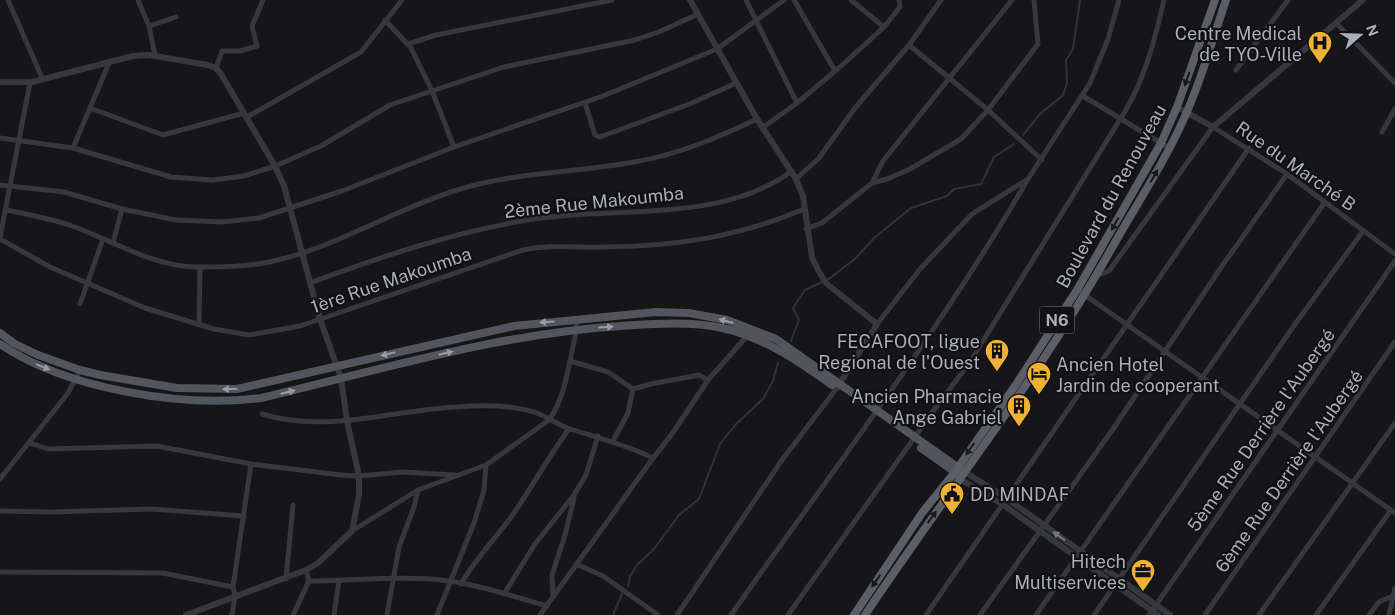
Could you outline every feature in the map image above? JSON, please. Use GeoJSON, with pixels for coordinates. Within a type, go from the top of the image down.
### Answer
{"type":"FeatureCollection","features":[{"type":"Feature","properties":{"kind":"highway","name":"Boulevard du Renouveau"},"geometry":{"type":"LineString","coordinates":[[865,615],[1078,290],[1161,144],[1177,107],[1215,0]]}},
{"type":"Feature","properties":{"kind":"highway","name":"N6"},"geometry":{"type":"LineString","coordinates":[[1186,113],[1226,0]]}},
{"type":"Feature","properties":{"kind":"highway","name":"Boulevard du Renouveau"},"geometry":{"type":"LineString","coordinates":[[854,615],[911,529],[959,473],[1019,397],[1098,275],[1169,148],[1186,113]]}},
{"type":"Feature","properties":{"kind":"highway"},"geometry":{"type":"LineString","coordinates":[[1011,391],[1019,397]]}},
{"type":"Feature","properties":{"kind":"highway"},"geometry":{"type":"LineString","coordinates":[[911,529],[919,534]]}},
{"type":"Feature","properties":{"kind":"main road"},"geometry":{"type":"LineString","coordinates":[[0,332],[16,344],[78,374],[199,390],[258,386],[514,326],[656,312],[689,313],[727,320],[776,339],[798,353],[838,387]]}},
{"type":"Feature","properties":{"kind":"main road"},"geometry":{"type":"LineString","coordinates":[[0,344],[16,355],[38,365],[78,374],[156,397],[203,402],[261,398],[512,338],[576,329],[658,324],[696,324],[723,328],[747,336],[791,356],[876,413],[959,473]]}},
{"type":"Feature","properties":{"kind":"street"},"geometry":{"type":"LineString","coordinates":[[8,0],[43,80]]}},
{"type":"Feature","properties":{"kind":"street"},"geometry":{"type":"LineString","coordinates":[[138,0],[148,26],[155,55]]}},
{"type":"Feature","properties":{"kind":"street"},"geometry":{"type":"LineString","coordinates":[[216,68],[222,51],[240,51],[257,46],[252,26],[263,0]]}},
{"type":"Feature","properties":{"kind":"street"},"geometry":{"type":"LineString","coordinates":[[90,108],[163,135],[245,115],[352,59],[367,46],[402,0]]}},
{"type":"Feature","properties":{"kind":"street"},"geometry":{"type":"LineString","coordinates":[[408,44],[436,35],[556,13],[612,0]]}},
{"type":"Feature","properties":{"kind":"street"},"geometry":{"type":"LineString","coordinates":[[690,0],[756,119],[796,179],[803,196],[806,229],[812,257],[824,280],[878,324]]}},
{"type":"Feature","properties":{"kind":"street"},"geometry":{"type":"LineString","coordinates":[[746,0],[797,103]]}},
{"type":"Feature","properties":{"kind":"street"},"geometry":{"type":"LineString","coordinates":[[0,185],[64,192],[122,209],[169,219],[223,222],[259,218],[342,191],[454,147],[585,103],[717,49],[784,0]]}},
{"type":"Feature","properties":{"kind":"street"},"geometry":{"type":"LineString","coordinates":[[794,0],[835,71]]}},
{"type":"Feature","properties":{"kind":"street"},"geometry":{"type":"LineString","coordinates":[[851,0],[884,27]]}},
{"type":"Feature","properties":{"kind":"street"},"geometry":{"type":"LineString","coordinates":[[762,128],[797,103],[884,27],[900,8],[899,0]]}},
{"type":"Feature","properties":{"kind":"street"},"geometry":{"type":"LineString","coordinates":[[796,179],[819,158],[855,108],[908,45],[941,0]]}},
{"type":"Feature","properties":{"kind":"street"},"geometry":{"type":"LineString","coordinates":[[872,183],[883,161],[1012,0]]}},
{"type":"Feature","properties":{"kind":"street"},"geometry":{"type":"LineString","coordinates":[[806,229],[822,223],[872,183],[902,172],[952,146],[988,110],[1038,44],[1034,0]]}},
{"type":"Feature","properties":{"kind":"street"},"geometry":{"type":"LineString","coordinates":[[731,615],[858,434],[876,413],[918,353],[1004,222],[1028,179],[1083,96],[1098,65],[1119,0]]}},
{"type":"Feature","properties":{"kind":"street"},"geometry":{"type":"LineString","coordinates":[[788,615],[974,357],[1132,101],[1146,67],[1164,0]]}},
{"type":"Feature","properties":{"kind":"street"},"geometry":{"type":"LineString","coordinates":[[1236,70],[1288,0]]}},
{"type":"Feature","properties":{"kind":"street"},"geometry":{"type":"LineString","coordinates":[[1098,275],[1109,271],[1213,127],[1363,0]]}},
{"type":"Feature","properties":{"kind":"street"},"geometry":{"type":"LineString","coordinates":[[0,138],[73,148],[152,173],[190,180],[227,179],[249,175],[275,166],[321,146],[390,105],[504,67],[556,58],[635,40],[661,32],[698,14]]}},
{"type":"Feature","properties":{"kind":"street"},"geometry":{"type":"LineString","coordinates":[[148,26],[176,17]]}},
{"type":"Feature","properties":{"kind":"street"},"geometry":{"type":"LineString","coordinates":[[385,20],[408,44],[432,91],[454,147]]}},
{"type":"Feature","properties":{"kind":"street"},"geometry":{"type":"LineString","coordinates":[[1336,24],[1395,83]]}},
{"type":"Feature","properties":{"kind":"street"},"geometry":{"type":"LineString","coordinates":[[908,45],[988,110],[1042,160]]}},
{"type":"Feature","properties":{"kind":"street"},"geometry":{"type":"LineString","coordinates":[[0,82],[30,83],[133,56],[155,55],[216,68],[275,166],[291,208],[320,319],[341,378],[346,420],[359,476],[359,495],[352,531]]}},
{"type":"Feature","properties":{"kind":"street"},"geometry":{"type":"LineString","coordinates":[[73,148],[109,63]]}},
{"type":"Feature","properties":{"kind":"street"},"geometry":{"type":"LineString","coordinates":[[0,238],[7,210],[30,83]]}},
{"type":"Feature","properties":{"kind":"street"},"geometry":{"type":"LineString","coordinates":[[585,103],[595,134],[600,137],[692,103],[736,83]]}},
{"type":"Feature","properties":{"kind":"street"},"geometry":{"type":"LineString","coordinates":[[1083,96],[1169,148]]}},
{"type":"Feature","properties":{"kind":"street","name":"Rue du Marché B"},"geometry":{"type":"LineString","coordinates":[[1177,107],[1249,148],[1395,254]]}},
{"type":"Feature","properties":{"kind":"street"},"geometry":{"type":"LineString","coordinates":[[1382,132],[1395,109]]}},
{"type":"Feature","properties":{"kind":"street"},"geometry":{"type":"LineString","coordinates":[[7,210],[48,218],[171,264],[200,267],[268,263],[303,252],[411,207],[468,187],[525,176],[637,162],[681,151],[721,136],[756,119]]}},
{"type":"Feature","properties":{"kind":"street"},"geometry":{"type":"LineString","coordinates":[[926,615],[1249,148]]}},
{"type":"Feature","properties":{"kind":"street","name":"2ème Rue Makoumba"},"geometry":{"type":"LineString","coordinates":[[310,283],[420,246],[527,220],[668,210],[728,200],[772,184],[792,171]]}},
{"type":"Feature","properties":{"kind":"street"},"geometry":{"type":"LineString","coordinates":[[980,615],[1103,444],[1287,174]]}},
{"type":"Feature","properties":{"kind":"street"},"geometry":{"type":"LineString","coordinates":[[678,615],[782,460],[838,387],[878,324],[921,268],[972,214],[1028,179]]}},
{"type":"Feature","properties":{"kind":"street"},"geometry":{"type":"LineString","coordinates":[[1036,615],[1325,202]]}},
{"type":"Feature","properties":{"kind":"street"},"geometry":{"type":"LineString","coordinates":[[113,243],[122,209]]}},
{"type":"Feature","properties":{"kind":"street","name":"1ère Rue Makoumba"},"geometry":{"type":"LineString","coordinates":[[0,238],[50,267],[145,308],[231,333],[249,335],[288,329],[523,250],[548,247],[608,247],[714,239],[760,227],[804,209]]}},
{"type":"Feature","properties":{"kind":"street"},"geometry":{"type":"LineString","coordinates":[[1094,615],[1293,327],[1363,231]]}},
{"type":"Feature","properties":{"kind":"street"},"geometry":{"type":"LineString","coordinates":[[80,304],[103,239]]}},
{"type":"Feature","properties":{"kind":"street","name":"5ème Rue Derrière l'Aubergé"},"geometry":{"type":"LineString","coordinates":[[1152,610],[1395,261]]}},
{"type":"Feature","properties":{"kind":"street"},"geometry":{"type":"LineString","coordinates":[[199,324],[200,267]]}},
{"type":"Feature","properties":{"kind":"street"},"geometry":{"type":"LineString","coordinates":[[1078,290],[1128,323],[1393,511],[1316,615]]}},
{"type":"Feature","properties":{"kind":"street"},"geometry":{"type":"LineString","coordinates":[[186,615],[235,595],[286,579],[306,570],[318,563],[352,531],[418,490],[486,465],[549,420],[555,412],[570,361],[576,319]]}},
{"type":"Feature","properties":{"kind":"street"},"geometry":{"type":"LineString","coordinates":[[540,615],[672,434],[708,380],[753,329]]}},
{"type":"Feature","properties":{"kind":"street","name":"6ème Rue Derrière l'Aubergé"},"geometry":{"type":"LineString","coordinates":[[1205,615],[1395,342]]}},
{"type":"Feature","properties":{"kind":"street"},"geometry":{"type":"LineString","coordinates":[[570,361],[608,372],[633,390]]}},
{"type":"Feature","properties":{"kind":"street"},"geometry":{"type":"LineString","coordinates":[[0,479],[30,443],[78,374]]}},
{"type":"Feature","properties":{"kind":"street"},"geometry":{"type":"LineString","coordinates":[[633,390],[651,384],[699,375],[708,380]]}},
{"type":"Feature","properties":{"kind":"street"},"geometry":{"type":"LineString","coordinates":[[613,441],[628,413],[633,390]]}},
{"type":"Feature","properties":{"kind":"street"},"geometry":{"type":"LineString","coordinates":[[262,414],[301,422],[346,420],[457,406],[524,410],[538,413],[569,429],[613,441],[653,458]]}},
{"type":"Feature","properties":{"kind":"street"},"geometry":{"type":"LineString","coordinates":[[1259,615],[1395,423]]}},
{"type":"Feature","properties":{"kind":"street"},"geometry":{"type":"LineString","coordinates":[[461,584],[474,561],[512,515],[549,455],[569,429]]}},
{"type":"Feature","properties":{"kind":"street"},"geometry":{"type":"LineString","coordinates":[[504,594],[535,544],[574,495],[586,475],[598,436]]}},
{"type":"Feature","properties":{"kind":"street"},"geometry":{"type":"LineString","coordinates":[[30,443],[48,449],[157,446],[298,472],[359,476],[403,472],[455,475]]}},
{"type":"Feature","properties":{"kind":"street"},"geometry":{"type":"LineString","coordinates":[[232,615],[235,595],[233,587],[251,464]]}},
{"type":"Feature","properties":{"kind":"street"},"geometry":{"type":"LineString","coordinates":[[437,615],[484,490],[486,465]]}},
{"type":"Feature","properties":{"kind":"street"},"geometry":{"type":"LineString","coordinates":[[959,473],[1004,501],[1117,582],[1158,615]]}},
{"type":"Feature","properties":{"kind":"street"},"geometry":{"type":"LineString","coordinates":[[387,615],[399,547],[414,507],[418,490]]}},
{"type":"Feature","properties":{"kind":"street"},"geometry":{"type":"LineString","coordinates":[[553,595],[552,575],[565,535],[574,495]]}},
{"type":"Feature","properties":{"kind":"street"},"geometry":{"type":"LineString","coordinates":[[286,579],[293,505]]}},
{"type":"Feature","properties":{"kind":"street"},"geometry":{"type":"LineString","coordinates":[[0,511],[52,512],[151,509],[244,516]]}},
{"type":"Feature","properties":{"kind":"street"},"geometry":{"type":"LineString","coordinates":[[576,564],[603,576],[658,615]]}},
{"type":"Feature","properties":{"kind":"street"},"geometry":{"type":"LineString","coordinates":[[293,615],[309,581],[306,570]]}},
{"type":"Feature","properties":{"kind":"street"},"geometry":{"type":"LineString","coordinates":[[0,572],[163,573],[233,587]]}},
{"type":"Feature","properties":{"kind":"street"},"geometry":{"type":"LineString","coordinates":[[309,581],[394,578],[432,579],[504,594],[547,606]]}},
{"type":"Feature","properties":{"kind":"street"},"geometry":{"type":"LineString","coordinates":[[334,615],[339,580]]}},
{"type":"Feature","properties":{"kind":"street"},"geometry":{"type":"LineString","coordinates":[[1389,615],[1395,588]]}},
{"type":"Feature","properties":{"kind":"street"},"geometry":{"type":"LineString","coordinates":[[1369,615],[1379,602],[1394,595]]}},
{"type":"Feature","properties":{"kind":"street"},"geometry":{"type":"LineString","coordinates":[[1152,610],[1170,615]]}},
{"type":"Feature","properties":{"kind":"waterway"},"geometry":{"type":"LineString","coordinates":[[1023,135],[1040,114],[1063,95],[1067,83],[1066,60],[1073,49],[1080,0]]}},
{"type":"Feature","properties":{"kind":"waterway"},"geometry":{"type":"LineString","coordinates":[[791,341],[799,320],[793,308],[805,290],[830,278],[856,258],[874,238],[911,208],[947,196],[954,189],[981,184],[994,157],[1014,144]]}},
{"type":"Feature","properties":{"kind":"waterway"},"geometry":{"type":"LineString","coordinates":[[628,586],[630,576],[637,565],[654,549],[679,515],[699,499],[720,444],[736,424],[763,399],[773,381],[778,363]]}},
{"type":"Feature","properties":{"kind":"waterway"},"geometry":{"type":"LineString","coordinates":[[613,615],[622,594]]}},
{"type":"Feature","properties":{"kind":"place","name":"Centre Medical de TYO-Ville"},"geometry":{"type":"Point","coordinates":[1320,64]}},
{"type":"Feature","properties":{"kind":"place","name":"FECAFOOT, ligue Regional de l'Ouest"},"geometry":{"type":"Point","coordinates":[997,372]}},
{"type":"Feature","properties":{"kind":"place","name":"Ancien Hotel Jardin de cooperant"},"geometry":{"type":"Point","coordinates":[1039,395]}},
{"type":"Feature","properties":{"kind":"place","name":"Ancien Pharmacie Ange Gabriel"},"geometry":{"type":"Point","coordinates":[1019,427]}},
{"type":"Feature","properties":{"kind":"place","name":"DD MINDAF"},"geometry":{"type":"Point","coordinates":[952,515]}},
{"type":"Feature","properties":{"kind":"place","name":"Hitech Multiservices"},"geometry":{"type":"Point","coordinates":[1143,592]}}]}
